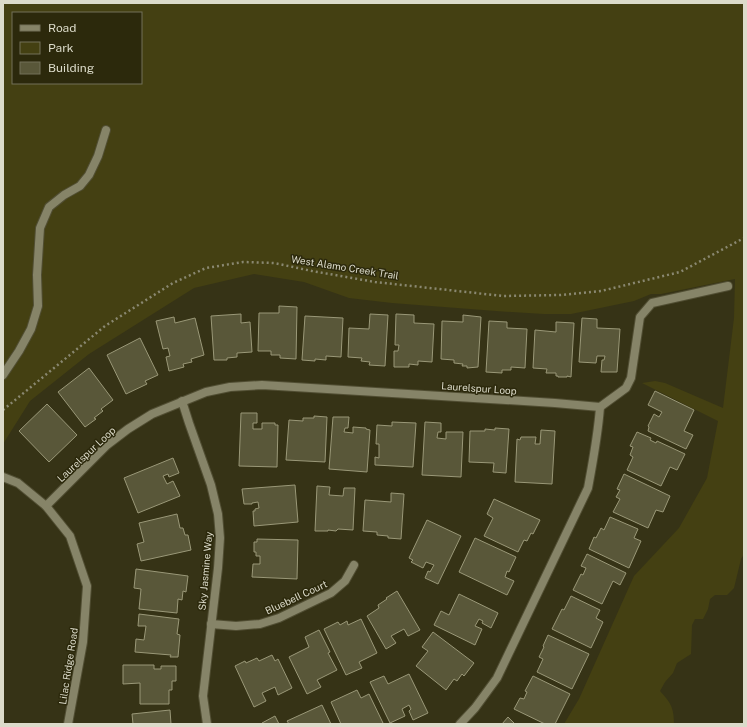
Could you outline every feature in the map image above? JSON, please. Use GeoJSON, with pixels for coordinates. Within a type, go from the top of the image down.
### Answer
{"type":"FeatureCollection","features":[{"type":"Feature","properties":{"kind":"street"},"geometry":{"type":"LineString","coordinates":[[3,375],[31,330],[38,306],[37,276],[40,228],[49,208],[64,195],[80,186],[89,175],[98,156],[106,130]]}},
{"type":"Feature","properties":{"kind":"street"},"geometry":{"type":"LineString","coordinates":[[460,724],[475,708],[497,678],[588,488],[594,461],[600,407],[626,388],[631,378],[640,316],[652,303],[728,286]]}},
{"type":"Feature","properties":{"kind":"street","name":"Laurelspur Loop"},"geometry":{"type":"LineString","coordinates":[[46,506],[108,445],[128,429],[152,414],[182,401],[206,392],[230,387],[262,385],[600,407]]}},
{"type":"Feature","properties":{"kind":"street","name":"Sky Jasmine Way"},"geometry":{"type":"LineString","coordinates":[[182,401],[211,485],[218,514],[220,538],[218,568],[203,696],[207,724]]}},
{"type":"Feature","properties":{"kind":"street","name":"Lilac Ridge Road"},"geometry":{"type":"LineString","coordinates":[[3,477],[18,483],[46,506],[70,536],[87,586],[83,642],[68,724]]}},
{"type":"Feature","properties":{"kind":"street","name":"Bluebell Court"},"geometry":{"type":"LineString","coordinates":[[211,624],[236,626],[260,624],[279,618],[331,593],[345,581],[354,565]]}},
{"type":"Feature","properties":{"kind":"path","name":"West Alamo Creek Trail"},"geometry":{"type":"LineString","coordinates":[[3,410],[104,326],[173,283],[206,268],[242,262],[274,263],[375,282],[502,296],[561,295],[601,291],[680,272],[744,238]]}},
{"type":"Feature","properties":{"kind":"green space"},"geometry":{"type":"Polygon","coordinates":[[[3,3],[744,3],[744,554],[741,559],[734,588],[727,595],[715,595],[710,599],[708,609],[703,619],[695,619],[692,625],[691,654],[677,663],[673,673],[665,682],[660,691],[671,706],[674,724],[564,724],[579,699],[634,576],[679,528],[707,478],[718,421],[642,383],[655,381],[665,383],[723,408],[734,318],[735,279],[661,294],[651,294],[634,301],[571,314],[544,314],[392,303],[349,298],[304,282],[254,274],[194,288],[89,354],[30,401],[3,444],[3,3]]]}},
{"type":"Feature","properties":{"kind":"building"},"geometry":{"type":"Polygon","coordinates":[[[279,306],[297,307],[296,359],[280,358],[280,355],[271,355],[271,351],[258,351],[259,313],[279,313],[279,306]]]}},
{"type":"Feature","properties":{"kind":"building"},"geometry":{"type":"Polygon","coordinates":[[[241,314],[241,323],[250,322],[252,352],[237,353],[237,357],[227,358],[227,360],[214,360],[211,316],[241,314]]]}},
{"type":"Feature","properties":{"kind":"building"},"geometry":{"type":"Polygon","coordinates":[[[370,314],[388,315],[385,366],[369,365],[370,362],[361,361],[362,358],[348,357],[349,328],[369,329],[370,314]]]}},
{"type":"Feature","properties":{"kind":"building"},"geometry":{"type":"Polygon","coordinates":[[[396,314],[414,315],[414,323],[434,324],[432,362],[418,361],[418,365],[409,364],[409,367],[394,367],[394,351],[398,351],[399,345],[395,345],[396,314]]]}},
{"type":"Feature","properties":{"kind":"building"},"geometry":{"type":"Polygon","coordinates":[[[463,315],[481,317],[478,367],[467,368],[467,366],[462,366],[463,364],[454,363],[454,360],[441,359],[442,321],[463,322],[463,315]]]}},
{"type":"Feature","properties":{"kind":"building"},"geometry":{"type":"Polygon","coordinates":[[[305,316],[343,318],[341,357],[326,356],[326,360],[302,360],[305,316]]]}},
{"type":"Feature","properties":{"kind":"building"},"geometry":{"type":"Polygon","coordinates":[[[174,317],[175,323],[195,318],[204,355],[191,359],[192,362],[183,364],[184,367],[169,371],[166,357],[170,356],[168,348],[163,349],[156,321],[174,317]]]}},
{"type":"Feature","properties":{"kind":"building"},"geometry":{"type":"Polygon","coordinates":[[[582,318],[597,319],[597,328],[620,329],[617,372],[601,372],[602,360],[604,360],[605,356],[597,356],[596,363],[579,362],[582,318]]]}},
{"type":"Feature","properties":{"kind":"building"},"geometry":{"type":"Polygon","coordinates":[[[489,321],[507,322],[507,328],[527,329],[525,368],[511,367],[511,370],[502,370],[502,373],[486,372],[489,321]]]}},
{"type":"Feature","properties":{"kind":"building"},"geometry":{"type":"Polygon","coordinates":[[[556,322],[574,323],[571,377],[558,377],[556,376],[556,373],[546,373],[547,369],[533,368],[535,330],[556,332],[556,322]]]}},
{"type":"Feature","properties":{"kind":"building"},"geometry":{"type":"Polygon","coordinates":[[[140,338],[158,375],[145,381],[147,384],[126,394],[107,355],[140,338]]]}},
{"type":"Feature","properties":{"kind":"building"},"geometry":{"type":"Polygon","coordinates":[[[89,368],[113,400],[101,409],[103,411],[94,418],[96,419],[85,427],[58,392],[89,368]]]}},
{"type":"Feature","properties":{"kind":"building"},"geometry":{"type":"Polygon","coordinates":[[[655,391],[694,410],[684,431],[693,435],[686,449],[648,431],[648,426],[654,414],[659,417],[662,412],[648,405],[655,391]]]}},
{"type":"Feature","properties":{"kind":"building"},"geometry":{"type":"Polygon","coordinates":[[[47,404],[77,435],[49,462],[19,431],[47,404]]]}},
{"type":"Feature","properties":{"kind":"building"},"geometry":{"type":"Polygon","coordinates":[[[241,413],[257,413],[257,423],[253,423],[253,429],[262,429],[262,423],[275,423],[275,425],[278,425],[277,467],[239,466],[241,413]]]}},
{"type":"Feature","properties":{"kind":"building"},"geometry":{"type":"Polygon","coordinates":[[[314,416],[327,417],[325,462],[286,460],[289,420],[303,421],[303,418],[314,418],[314,416]]]}},
{"type":"Feature","properties":{"kind":"building"},"geometry":{"type":"Polygon","coordinates":[[[333,417],[349,417],[348,428],[345,428],[344,432],[353,433],[353,427],[366,428],[370,430],[367,472],[329,469],[333,417]]]}},
{"type":"Feature","properties":{"kind":"building"},"geometry":{"type":"Polygon","coordinates":[[[392,422],[416,423],[413,467],[375,465],[375,457],[379,458],[379,444],[376,444],[377,425],[392,426],[392,422]]]}},
{"type":"Feature","properties":{"kind":"building"},"geometry":{"type":"Polygon","coordinates":[[[425,422],[441,423],[441,432],[438,432],[437,438],[446,439],[446,432],[463,432],[461,477],[422,475],[425,422]]]}},
{"type":"Feature","properties":{"kind":"building"},"geometry":{"type":"Polygon","coordinates":[[[495,428],[509,429],[506,473],[493,472],[494,463],[469,462],[470,431],[485,431],[485,429],[495,430],[495,428]]]}},
{"type":"Feature","properties":{"kind":"building"},"geometry":{"type":"Polygon","coordinates":[[[541,430],[555,431],[552,484],[515,482],[517,439],[520,440],[521,437],[536,437],[535,444],[540,444],[541,430]]]}},
{"type":"Feature","properties":{"kind":"building"},"geometry":{"type":"Polygon","coordinates":[[[637,432],[651,438],[650,440],[656,443],[657,441],[685,454],[677,470],[670,467],[661,486],[627,470],[633,457],[630,455],[633,447],[630,446],[637,432]]]}},
{"type":"Feature","properties":{"kind":"building"},"geometry":{"type":"Polygon","coordinates":[[[173,458],[179,473],[169,477],[168,474],[163,476],[167,484],[173,481],[180,496],[138,513],[124,478],[173,458]]]}},
{"type":"Feature","properties":{"kind":"building"},"geometry":{"type":"Polygon","coordinates":[[[624,474],[670,496],[663,512],[656,510],[648,528],[613,512],[620,499],[616,497],[620,490],[617,489],[624,474]]]}},
{"type":"Feature","properties":{"kind":"building"},"geometry":{"type":"Polygon","coordinates":[[[295,485],[298,522],[254,526],[253,511],[259,508],[258,502],[244,504],[242,489],[295,485]]]}},
{"type":"Feature","properties":{"kind":"building"},"geometry":{"type":"Polygon","coordinates":[[[317,486],[330,487],[329,495],[343,496],[344,488],[355,488],[353,530],[338,529],[336,531],[315,531],[317,486]]]}},
{"type":"Feature","properties":{"kind":"building"},"geometry":{"type":"Polygon","coordinates":[[[391,493],[404,494],[401,539],[377,535],[377,532],[363,531],[365,500],[391,502],[391,493]]]}},
{"type":"Feature","properties":{"kind":"building"},"geometry":{"type":"Polygon","coordinates":[[[494,499],[540,520],[533,534],[531,533],[527,541],[524,540],[518,552],[484,536],[493,518],[487,514],[494,499]]]}},
{"type":"Feature","properties":{"kind":"building"},"geometry":{"type":"Polygon","coordinates":[[[177,514],[180,528],[183,528],[185,535],[188,535],[191,550],[141,561],[137,544],[144,542],[139,523],[177,514]]]}},
{"type":"Feature","properties":{"kind":"building"},"geometry":{"type":"Polygon","coordinates":[[[610,517],[638,529],[634,538],[641,541],[629,568],[589,549],[594,537],[596,538],[601,528],[604,530],[610,517]]]}},
{"type":"Feature","properties":{"kind":"building"},"geometry":{"type":"Polygon","coordinates":[[[427,520],[461,536],[438,584],[425,578],[428,571],[430,572],[434,565],[426,562],[423,568],[411,562],[413,560],[409,558],[427,520]]]}},
{"type":"Feature","properties":{"kind":"building"},"geometry":{"type":"Polygon","coordinates":[[[475,538],[516,557],[505,577],[514,581],[507,595],[459,572],[475,538]]]}},
{"type":"Feature","properties":{"kind":"building"},"geometry":{"type":"Polygon","coordinates":[[[257,539],[298,540],[297,579],[252,577],[253,564],[260,564],[260,556],[256,556],[256,552],[254,552],[254,542],[257,542],[257,539]]]}},
{"type":"Feature","properties":{"kind":"building"},"geometry":{"type":"Polygon","coordinates":[[[587,554],[626,573],[620,585],[613,581],[602,604],[573,590],[581,574],[583,575],[586,568],[581,566],[587,554]]]}},
{"type":"Feature","properties":{"kind":"building"},"geometry":{"type":"Polygon","coordinates":[[[136,569],[188,576],[186,592],[183,591],[182,600],[178,599],[177,613],[139,609],[141,589],[134,588],[136,569]]]}},
{"type":"Feature","properties":{"kind":"building"},"geometry":{"type":"Polygon","coordinates":[[[397,591],[420,630],[408,636],[404,629],[391,636],[396,643],[386,649],[367,616],[379,608],[378,605],[387,599],[386,598],[397,591]]]}},
{"type":"Feature","properties":{"kind":"building"},"geometry":{"type":"Polygon","coordinates":[[[459,594],[498,613],[491,628],[482,623],[483,621],[479,619],[475,626],[482,629],[475,645],[434,625],[441,611],[449,615],[459,594]]]}},
{"type":"Feature","properties":{"kind":"building"},"geometry":{"type":"Polygon","coordinates":[[[571,596],[600,610],[596,618],[603,622],[591,648],[552,629],[562,609],[564,610],[571,596]]]}},
{"type":"Feature","properties":{"kind":"building"},"geometry":{"type":"Polygon","coordinates":[[[139,614],[179,619],[177,634],[180,635],[178,657],[135,652],[136,639],[144,640],[146,626],[138,626],[139,614]]]}},
{"type":"Feature","properties":{"kind":"building"},"geometry":{"type":"Polygon","coordinates":[[[361,619],[377,653],[359,662],[362,668],[346,675],[324,629],[338,622],[340,625],[347,621],[348,625],[361,619]]]}},
{"type":"Feature","properties":{"kind":"building"},"geometry":{"type":"Polygon","coordinates":[[[319,630],[330,652],[328,653],[337,670],[317,680],[321,687],[307,694],[289,657],[309,647],[305,637],[319,630]]]}},
{"type":"Feature","properties":{"kind":"building"},"geometry":{"type":"Polygon","coordinates":[[[433,632],[474,663],[464,676],[462,674],[457,681],[454,679],[446,690],[416,666],[428,651],[422,647],[433,632]]]}},
{"type":"Feature","properties":{"kind":"building"},"geometry":{"type":"Polygon","coordinates":[[[548,635],[589,654],[572,689],[537,672],[543,659],[539,657],[548,635]]]}},
{"type":"Feature","properties":{"kind":"building"},"geometry":{"type":"Polygon","coordinates":[[[272,655],[275,661],[278,659],[292,688],[278,695],[275,687],[262,693],[266,701],[254,707],[235,666],[245,661],[246,663],[257,658],[259,661],[272,655]]]}},
{"type":"Feature","properties":{"kind":"building"},"geometry":{"type":"Polygon","coordinates":[[[123,665],[154,665],[154,669],[161,669],[161,666],[176,666],[176,681],[172,681],[172,690],[169,690],[169,704],[140,704],[140,683],[123,684],[123,665]]]}},
{"type":"Feature","properties":{"kind":"building"},"geometry":{"type":"Polygon","coordinates":[[[409,674],[428,713],[413,720],[409,711],[411,709],[409,705],[402,709],[405,716],[390,723],[370,682],[384,676],[388,684],[409,674]]]}},
{"type":"Feature","properties":{"kind":"building"},"geometry":{"type":"Polygon","coordinates":[[[533,676],[570,694],[555,724],[545,724],[514,709],[520,698],[524,699],[527,692],[525,691],[533,676]]]}},
{"type":"Feature","properties":{"kind":"building"},"geometry":{"type":"Polygon","coordinates":[[[357,690],[361,698],[369,694],[383,723],[341,724],[331,702],[357,690]]]}},
{"type":"Feature","properties":{"kind":"building"},"geometry":{"type":"Polygon","coordinates":[[[322,705],[331,724],[289,724],[287,721],[322,705]]]}},
{"type":"Feature","properties":{"kind":"building"},"geometry":{"type":"Polygon","coordinates":[[[170,710],[171,724],[133,724],[132,714],[170,710]]]}},
{"type":"Feature","properties":{"kind":"building"},"geometry":{"type":"Polygon","coordinates":[[[275,716],[279,724],[262,724],[262,723],[275,716]]]}},
{"type":"Feature","properties":{"kind":"building"},"geometry":{"type":"Polygon","coordinates":[[[508,717],[515,724],[502,724],[508,717]]]}}]}
